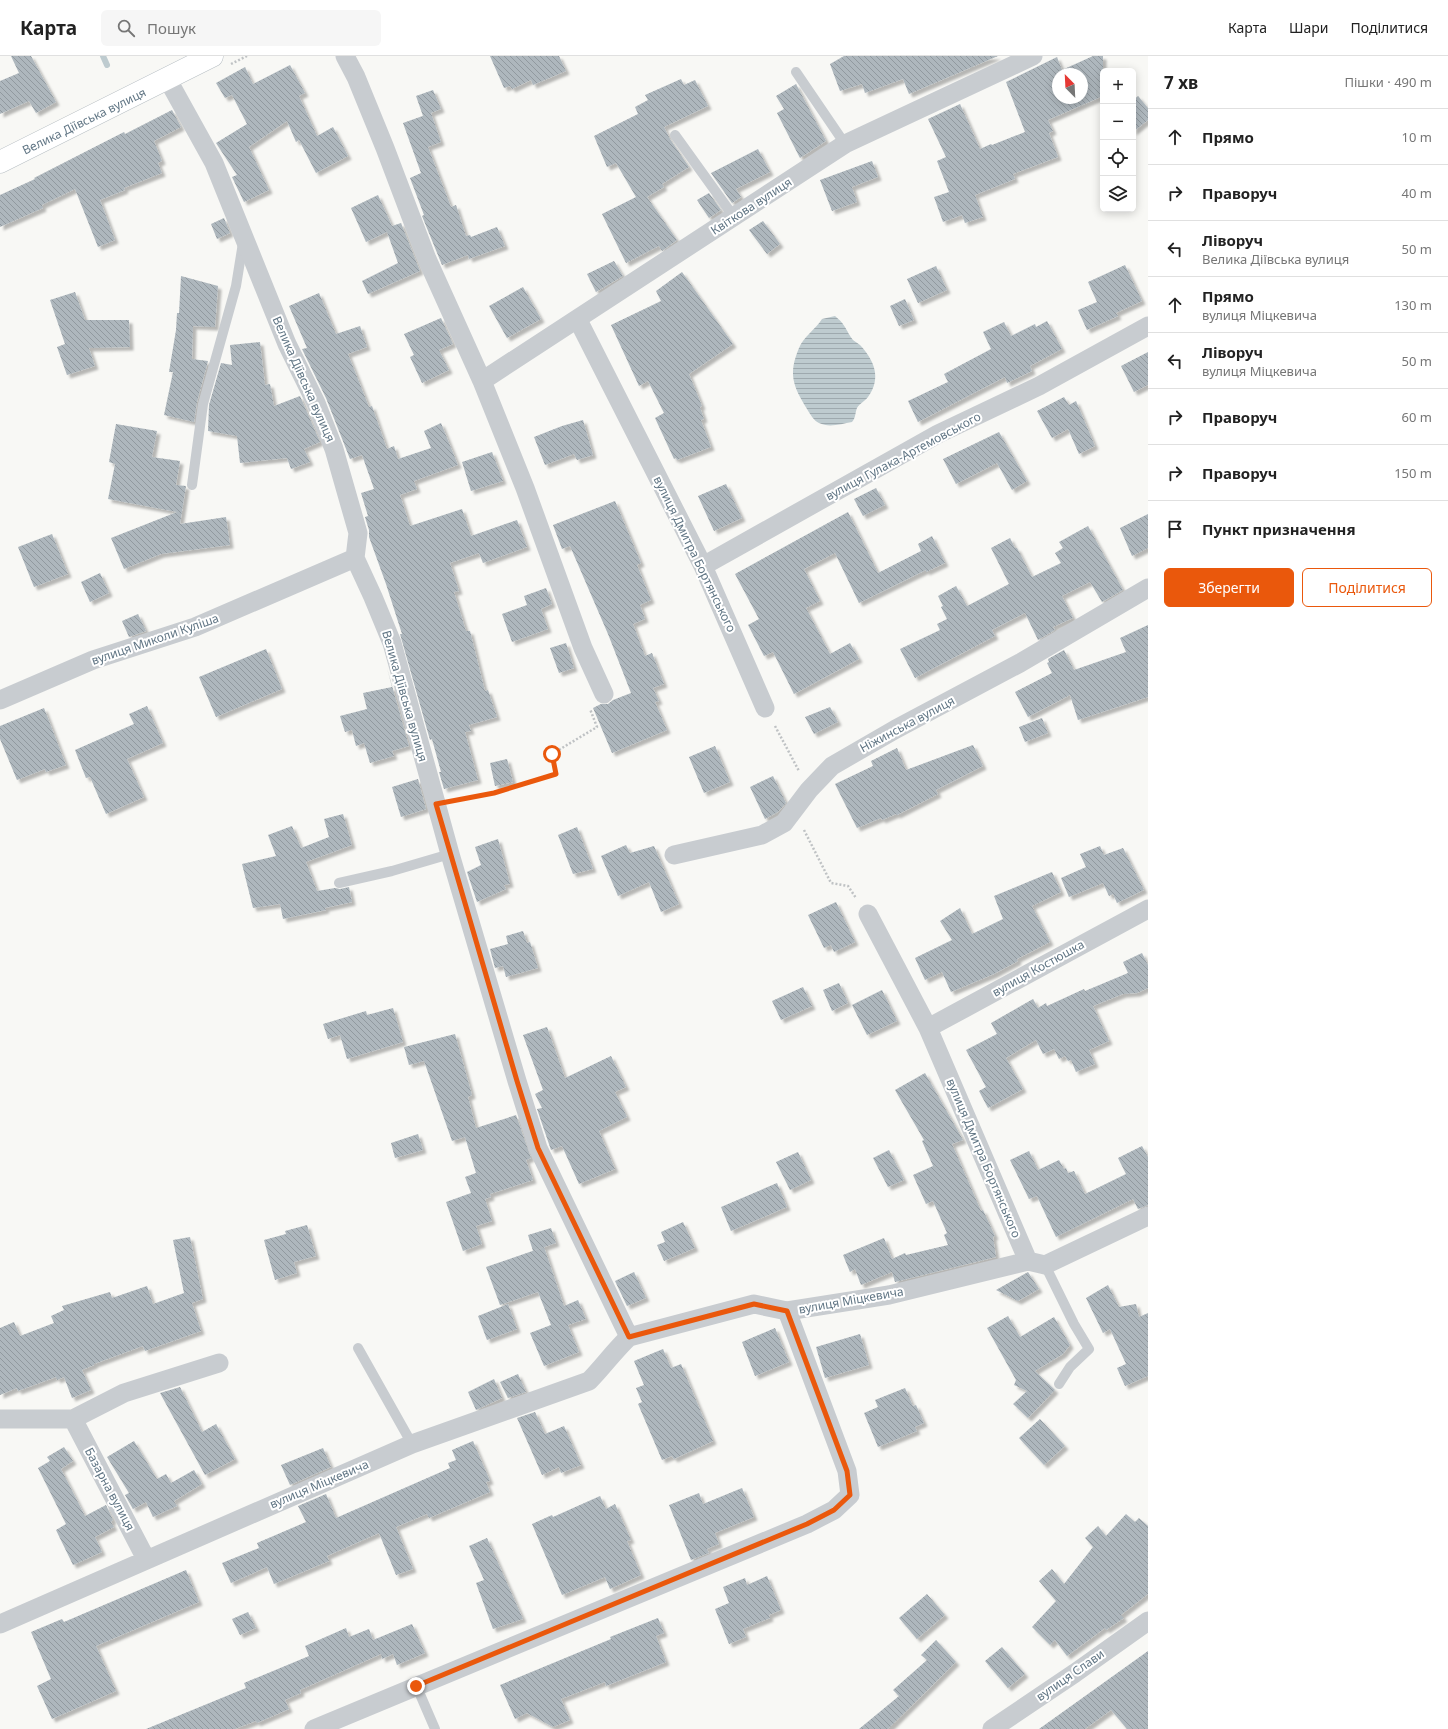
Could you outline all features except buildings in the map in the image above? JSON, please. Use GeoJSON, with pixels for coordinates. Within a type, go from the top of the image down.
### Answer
{"type":"FeatureCollection","features":[{"type":"Feature","properties":{"kind":"street","name":"Велика Діївська вулиця"},"geometry":{"type":"LineString","coordinates":[[0,162],[168,80],[212,56]]}},
{"type":"Feature","properties":{"kind":"street"},"geometry":{"type":"LineString","coordinates":[[345,56],[356,77],[385,148],[427,259],[482,381],[525,488],[583,648],[604,694]]}},
{"type":"Feature","properties":{"kind":"street","name":"Квіткова вулиця"},"geometry":{"type":"LineString","coordinates":[[482,381],[578,320],[845,144],[1033,56]]}},
{"type":"Feature","properties":{"kind":"street","name":"Велика Діївська вулиця"},"geometry":{"type":"LineString","coordinates":[[168,80],[214,163],[287,344],[316,403],[334,449],[358,533],[355,558],[392,643],[476,944],[538,1148],[629,1337]]}},
{"type":"Feature","properties":{"kind":"street","name":"вулиця Дмитра Бортянського"},"geometry":{"type":"LineString","coordinates":[[578,320],[703,566],[765,708]]}},
{"type":"Feature","properties":{"kind":"street","name":"вулиця Гулака-Артемовського"},"geometry":{"type":"LineString","coordinates":[[703,566],[938,434],[1039,386],[1148,326]]}},
{"type":"Feature","properties":{"kind":"street","name":"вулиця Миколи Куліша"},"geometry":{"type":"LineString","coordinates":[[0,700],[93,660],[195,628],[355,558]]}},
{"type":"Feature","properties":{"kind":"street","name":"Ніжинська вулиця"},"geometry":{"type":"LineString","coordinates":[[674,855],[762,835],[784,823],[790,813],[809,790],[832,766],[896,729],[1020,663],[1148,588]]}},
{"type":"Feature","properties":{"kind":"street","name":"вулиця Костюшка"},"geometry":{"type":"LineString","coordinates":[[928,1028],[1148,909]]}},
{"type":"Feature","properties":{"kind":"street","name":"вулиця Дмитра Бортянського"},"geometry":{"type":"LineString","coordinates":[[868,914],[928,1028],[1036,1263]]}},
{"type":"Feature","properties":{"kind":"street","name":"вулиця Міцкевича"},"geometry":{"type":"LineString","coordinates":[[0,1624],[412,1444],[589,1381],[629,1337],[754,1304],[787,1311],[889,1296],[1036,1263],[1148,1216]]}},
{"type":"Feature","properties":{"kind":"street"},"geometry":{"type":"LineString","coordinates":[[314,1729],[807,1524],[834,1510],[850,1495],[847,1471],[787,1311]]}},
{"type":"Feature","properties":{"kind":"street"},"geometry":{"type":"LineString","coordinates":[[0,1419],[73,1419],[124,1393],[219,1363]]}},
{"type":"Feature","properties":{"kind":"street","name":"Базарна вулиця"},"geometry":{"type":"LineString","coordinates":[[73,1419],[146,1559]]}},
{"type":"Feature","properties":{"kind":"street","name":"вулиця Слави"},"geometry":{"type":"LineString","coordinates":[[992,1729],[1075,1673],[1148,1621]]}},
{"type":"Feature","properties":{"kind":"lane"},"geometry":{"type":"LineString","coordinates":[[796,72],[845,144]]}},
{"type":"Feature","properties":{"kind":"lane"},"geometry":{"type":"LineString","coordinates":[[675,135],[734,217]]}},
{"type":"Feature","properties":{"kind":"lane"},"geometry":{"type":"LineString","coordinates":[[192,485],[203,404],[236,286],[244,235]]}},
{"type":"Feature","properties":{"kind":"lane"},"geometry":{"type":"LineString","coordinates":[[339,883],[392,871],[450,854]]}},
{"type":"Feature","properties":{"kind":"lane","name":"вулиця Дмитра Бортянського"},"geometry":{"type":"LineString","coordinates":[[1036,1263],[1089,1349],[1070,1367],[1059,1384]]}},
{"type":"Feature","properties":{"kind":"lane"},"geometry":{"type":"LineString","coordinates":[[358,1348],[412,1444]]}},
{"type":"Feature","properties":{"kind":"lane"},"geometry":{"type":"LineString","coordinates":[[416,1686],[435,1729]]}},
{"type":"Feature","properties":{"kind":"path"},"geometry":{"type":"LineString","coordinates":[[436,804],[494,793],[556,774],[552,754],[597,727],[589,706],[604,694]]}},
{"type":"Feature","properties":{"kind":"path"},"geometry":{"type":"LineString","coordinates":[[765,708],[809,790]]}},
{"type":"Feature","properties":{"kind":"path"},"geometry":{"type":"LineString","coordinates":[[805,832],[831,884],[848,886]]}},
{"type":"Feature","properties":{"kind":"shaded area"},"geometry":{"type":"Polygon","coordinates":[[[835,316],[839,319],[853,340],[860,345],[869,357],[874,370],[875,383],[868,397],[857,408],[852,422],[827,425],[817,422],[809,413],[795,386],[793,373],[796,357],[801,344],[822,319],[835,316]]]}},
{"type":"Feature","properties":{"kind":"waterway"},"geometry":{"type":"LineString","coordinates":[[103,56],[107,65]]}},
{"type":"Feature","properties":{"kind":"route"},"geometry":{"type":"LineString","coordinates":[[416,1686],[807,1524],[834,1510],[850,1495],[847,1471],[787,1311],[754,1304],[629,1337],[538,1148],[436,804],[494,793],[556,774],[552,754]]}}]}
